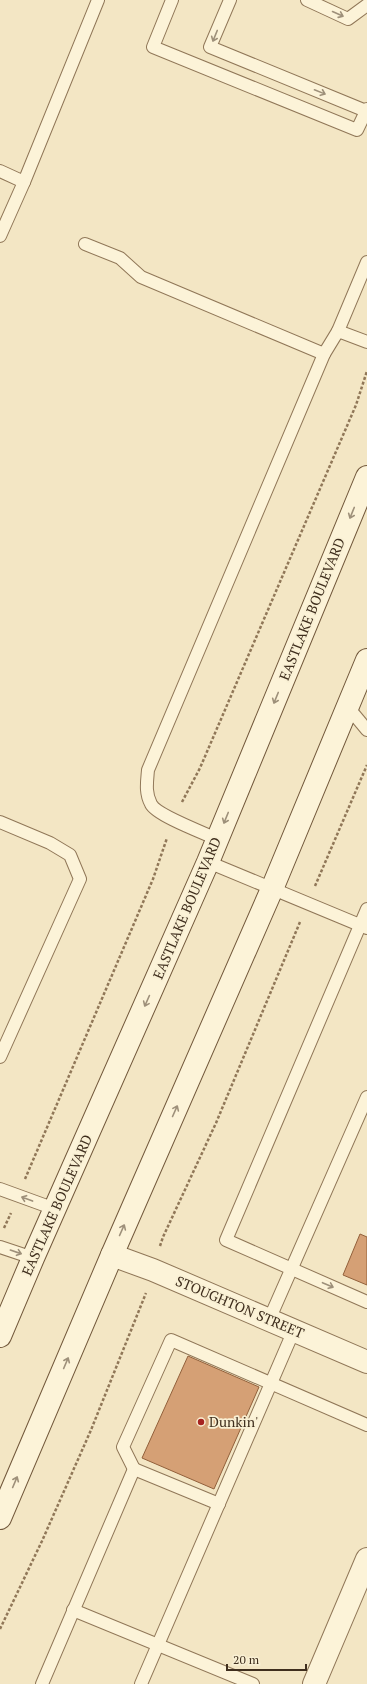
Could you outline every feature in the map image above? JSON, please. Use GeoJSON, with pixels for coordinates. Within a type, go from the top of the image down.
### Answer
{"type":"FeatureCollection","features":[{"type":"Feature","properties":{"kind":"main road","name":"EASTLAKE BOULEVARD"},"geometry":{"type":"LineString","coordinates":[[0,1336],[208,862],[367,477]]}},
{"type":"Feature","properties":{"kind":"main road"},"geometry":{"type":"LineString","coordinates":[[0,1518],[112,1254],[272,889],[367,660]]}},
{"type":"Feature","properties":{"kind":"main road","name":"STOUGHTON STREET"},"geometry":{"type":"LineString","coordinates":[[112,1254],[153,1270],[367,1362]]}},
{"type":"Feature","properties":{"kind":"main road"},"geometry":{"type":"LineString","coordinates":[[314,1684],[367,1560]]}},
{"type":"Feature","properties":{"kind":"lane"},"geometry":{"type":"LineString","coordinates":[[0,236],[24,182],[98,0]]}},
{"type":"Feature","properties":{"kind":"lane"},"geometry":{"type":"LineString","coordinates":[[172,0],[153,47],[358,130],[366,110],[210,47],[230,0]]}},
{"type":"Feature","properties":{"kind":"lane"},"geometry":{"type":"LineString","coordinates":[[307,0],[348,18],[367,5]]}},
{"type":"Feature","properties":{"kind":"lane"},"geometry":{"type":"LineString","coordinates":[[0,172],[24,182]]}},
{"type":"Feature","properties":{"kind":"lane"},"geometry":{"type":"LineString","coordinates":[[85,244],[120,258],[141,277],[324,354]]}},
{"type":"Feature","properties":{"kind":"lane"},"geometry":{"type":"LineString","coordinates":[[217,839],[161,814],[151,806],[146,788],[148,770],[324,354],[338,331],[367,262]]}},
{"type":"Feature","properties":{"kind":"lane"},"geometry":{"type":"LineString","coordinates":[[338,331],[367,342]]}},
{"type":"Feature","properties":{"kind":"lane"},"geometry":{"type":"LineString","coordinates":[[347,706],[367,730]]}},
{"type":"Feature","properties":{"kind":"lane"},"geometry":{"type":"LineString","coordinates":[[0,822],[50,843],[70,855],[80,879],[0,1057]]}},
{"type":"Feature","properties":{"kind":"lane"},"geometry":{"type":"LineString","coordinates":[[208,862],[364,927]]}},
{"type":"Feature","properties":{"kind":"lane"},"geometry":{"type":"LineString","coordinates":[[367,909],[364,927],[226,1240],[367,1302]]}},
{"type":"Feature","properties":{"kind":"lane"},"geometry":{"type":"LineString","coordinates":[[269,1320],[367,1097]]}},
{"type":"Feature","properties":{"kind":"lane"},"geometry":{"type":"LineString","coordinates":[[0,1189],[55,1209]]}},
{"type":"Feature","properties":{"kind":"lane"},"geometry":{"type":"LineString","coordinates":[[0,1247],[33,1258]]}},
{"type":"Feature","properties":{"kind":"lane"},"geometry":{"type":"LineString","coordinates":[[141,1684],[294,1330]]}},
{"type":"Feature","properties":{"kind":"lane"},"geometry":{"type":"LineString","coordinates":[[219,1504],[134,1469],[123,1447],[170,1340],[367,1425]]}},
{"type":"Feature","properties":{"kind":"lane"},"geometry":{"type":"LineString","coordinates":[[42,1684],[134,1469]]}},
{"type":"Feature","properties":{"kind":"lane"},"geometry":{"type":"LineString","coordinates":[[73,1610],[253,1684]]}},
{"type":"Feature","properties":{"kind":"path"},"geometry":{"type":"LineString","coordinates":[[183,801],[203,761],[356,405],[367,371]]}},
{"type":"Feature","properties":{"kind":"path"},"geometry":{"type":"LineString","coordinates":[[317,881],[367,765]]}},
{"type":"Feature","properties":{"kind":"path"},"geometry":{"type":"LineString","coordinates":[[24,1181],[153,880],[166,840]]}},
{"type":"Feature","properties":{"kind":"path"},"geometry":{"type":"LineString","coordinates":[[163,1236],[216,1123],[296,930]]}},
{"type":"Feature","properties":{"kind":"path"},"geometry":{"type":"LineString","coordinates":[[0,1629],[45,1534],[91,1430],[143,1304]]}},
{"type":"Feature","properties":{"kind":"building"},"geometry":{"type":"Polygon","coordinates":[[[360,1234],[367,1237],[367,1285],[343,1275],[360,1234]]]}},
{"type":"Feature","properties":{"kind":"building","name":"Dunkin'"},"geometry":{"type":"Polygon","coordinates":[[[188,1356],[259,1387],[214,1489],[142,1458],[188,1356]]]}},
{"type":"Feature","properties":{"kind":"place","name":"Dunkin'"},"geometry":{"type":"Point","coordinates":[201,1422]}}]}
